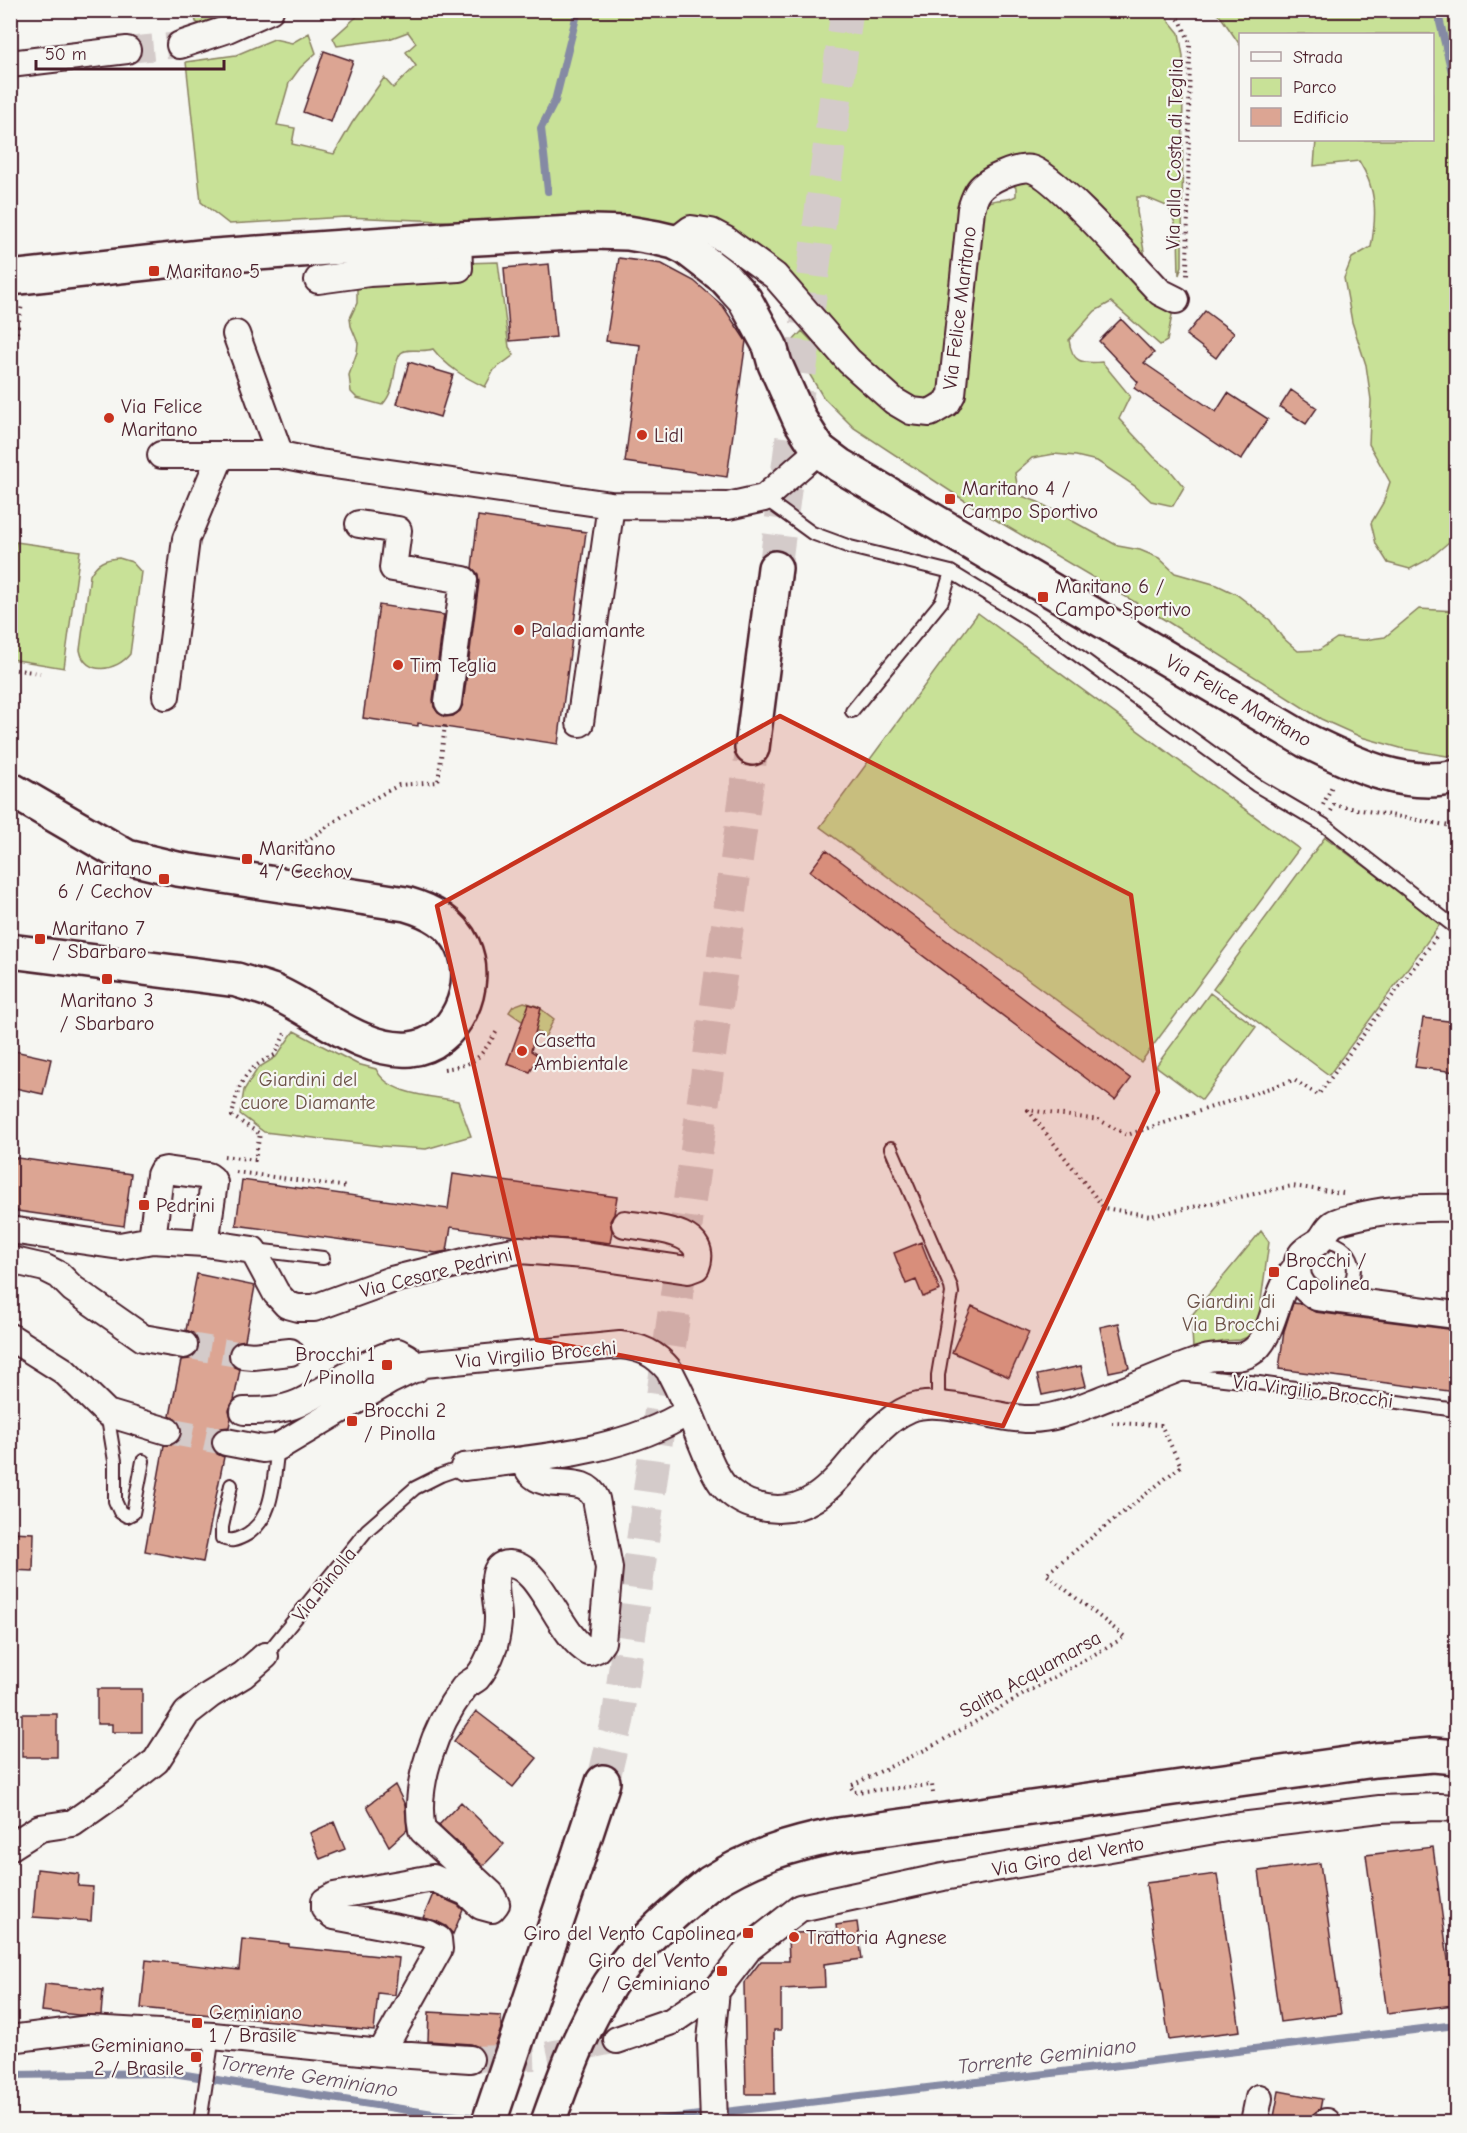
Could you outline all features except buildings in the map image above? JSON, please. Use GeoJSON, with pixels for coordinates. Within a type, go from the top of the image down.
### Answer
{"type":"FeatureCollection","features":[{"type":"Feature","properties":{"kind":"main road","name":"Via Felice Maritano"},"geometry":{"type":"LineString","coordinates":[[18,277],[201,257],[458,239],[593,232],[628,233],[674,242],[686,248],[717,272],[744,300],[770,346],[775,364],[800,420],[819,450],[857,476],[1029,575],[1305,740],[1374,772],[1402,778],[1443,780],[1456,777]]}},
{"type":"Feature","properties":{"kind":"main road"},"geometry":{"type":"LineString","coordinates":[[752,748],[776,567]]}},
{"type":"Feature","properties":{"kind":"main road"},"geometry":{"type":"LineString","coordinates":[[10,789],[127,857],[177,869],[406,904],[424,909],[439,917],[463,945],[468,960],[467,993],[463,1007],[452,1025],[439,1037],[412,1049],[373,1045],[278,994],[237,980],[17,947]]}},
{"type":"Feature","properties":{"kind":"main road"},"geometry":{"type":"LineString","coordinates":[[548,2122],[581,2037],[611,1983],[631,1957],[658,1928],[710,1883],[739,1865],[773,1851],[837,1835],[1375,1760],[1433,1755],[1456,1757]]}},
{"type":"Feature","properties":{"kind":"main road"},"geometry":{"type":"LineString","coordinates":[[489,2122],[603,1782]]}},
{"type":"Feature","properties":{"kind":"street"},"geometry":{"type":"LineString","coordinates":[[180,45],[225,30],[270,10]]}},
{"type":"Feature","properties":{"kind":"street"},"geometry":{"type":"LineString","coordinates":[[10,64],[127,50]]}},
{"type":"Feature","properties":{"kind":"street","name":"Via Felice Maritano"},"geometry":{"type":"LineString","coordinates":[[674,242],[691,229],[711,232],[726,240],[775,276],[849,362],[894,401],[920,414],[939,409],[947,403],[952,394],[971,208],[979,190],[1014,170],[1031,169],[1054,183],[1160,292],[1176,300]]}},
{"type":"Feature","properties":{"kind":"street"},"geometry":{"type":"LineString","coordinates":[[318,280],[369,273],[459,268],[458,239]]}},
{"type":"Feature","properties":{"kind":"street"},"geometry":{"type":"LineString","coordinates":[[236,334],[280,455]]}},
{"type":"Feature","properties":{"kind":"street"},"geometry":{"type":"LineString","coordinates":[[161,455],[280,455],[320,463],[610,505],[728,506],[764,498],[819,450]]}},
{"type":"Feature","properties":{"kind":"street"},"geometry":{"type":"LineString","coordinates":[[166,696],[186,539],[221,455]]}},
{"type":"Feature","properties":{"kind":"street"},"geometry":{"type":"LineString","coordinates":[[580,723],[610,505]]}},
{"type":"Feature","properties":{"kind":"street"},"geometry":{"type":"LineString","coordinates":[[358,524],[398,530],[393,568],[464,580],[448,702]]}},
{"type":"Feature","properties":{"kind":"street"},"geometry":{"type":"LineString","coordinates":[[152,1240],[162,1172],[166,1170],[210,1178],[214,1183],[206,1243]]}},
{"type":"Feature","properties":{"kind":"street","name":"Via Virgilio Brocchi"},"geometry":{"type":"LineString","coordinates":[[278,1447],[389,1381],[424,1364],[620,1346],[636,1347],[661,1360],[669,1370],[714,1470],[729,1491],[746,1502],[776,1509],[798,1507],[829,1486],[889,1421],[911,1407],[938,1405],[1019,1419],[1048,1418],[1079,1409],[1208,1358],[1244,1356],[1253,1352],[1266,1334],[1284,1285],[1297,1267],[1299,1258],[1304,1250],[1320,1241],[1332,1225],[1371,1213],[1422,1207],[1456,1208]]}},
{"type":"Feature","properties":{"kind":"street","name":"Via Cesare Pedrini"},"geometry":{"type":"LineString","coordinates":[[254,1250],[276,1293],[287,1305],[298,1308],[314,1308],[391,1280],[520,1250],[585,1255],[688,1270],[696,1267],[699,1258],[698,1248],[692,1242],[677,1233],[625,1224]]}},
{"type":"Feature","properties":{"kind":"street"},"geometry":{"type":"LineString","coordinates":[[10,1230],[120,1246],[152,1240],[206,1243],[254,1250]]}},
{"type":"Feature","properties":{"kind":"street"},"geometry":{"type":"LineString","coordinates":[[10,1260],[45,1268],[59,1275],[73,1289],[143,1338],[184,1345]]}},
{"type":"Feature","properties":{"kind":"street"},"geometry":{"type":"LineString","coordinates":[[1297,1267],[1302,1286],[1317,1297],[1456,1314]]}},
{"type":"Feature","properties":{"kind":"street"},"geometry":{"type":"LineString","coordinates":[[10,1337],[64,1371],[107,1413],[167,1431]]}},
{"type":"Feature","properties":{"kind":"street"},"geometry":{"type":"LineString","coordinates":[[243,1355],[290,1352]]}},
{"type":"Feature","properties":{"kind":"street"},"geometry":{"type":"LineString","coordinates":[[244,1411],[270,1411],[297,1403],[380,1357],[398,1352],[407,1357],[416,1369]]}},
{"type":"Feature","properties":{"kind":"street","name":"Via Pinolla"},"geometry":{"type":"LineString","coordinates":[[464,1467],[524,1460],[618,1443],[667,1425],[689,1411]]}},
{"type":"Feature","properties":{"kind":"street"},"geometry":{"type":"LineString","coordinates":[[226,1442],[263,1449],[278,1447]]}},
{"type":"Feature","properties":{"kind":"street"},"geometry":{"type":"LineString","coordinates":[[381,2053],[439,1949],[438,1939],[429,1934],[334,1916],[325,1909],[325,1901],[334,1896],[433,1878],[466,1892],[481,1906],[492,1909],[496,1904],[491,1894],[422,1830],[420,1817],[431,1747],[442,1722],[459,1694],[484,1669],[494,1645],[498,1618],[494,1582],[498,1569],[503,1564],[512,1564],[522,1567],[532,1576],[559,1620],[582,1648],[589,1652],[597,1649],[602,1642],[609,1568],[596,1498],[593,1492],[585,1486],[542,1480],[531,1473],[524,1460]]}},
{"type":"Feature","properties":{"kind":"street","name":"Via Pinolla"},"geometry":{"type":"LineString","coordinates":[[10,1847],[40,1828],[73,1823],[135,1778],[156,1761],[187,1713],[210,1695],[243,1675],[265,1656]]}},
{"type":"Feature","properties":{"kind":"street","name":"Via Giro del Vento"},"geometry":{"type":"LineString","coordinates":[[617,2040],[672,2021],[716,1990],[750,1947],[800,1908],[943,1877],[1232,1827],[1380,1809],[1456,1808]]}},
{"type":"Feature","properties":{"kind":"street"},"geometry":{"type":"LineString","coordinates":[[714,2122],[711,2040],[716,1990]]}},
{"type":"Feature","properties":{"kind":"street"},"geometry":{"type":"LineString","coordinates":[[10,2039],[89,2029],[213,2036],[381,2053],[470,2059]]}},
{"type":"Feature","properties":{"kind":"street"},"geometry":{"type":"LineString","coordinates":[[1254,2122],[1259,2098]]}},
{"type":"Feature","properties":{"kind":"lane"},"geometry":{"type":"LineString","coordinates":[[764,498],[812,533],[850,547],[951,572],[1031,621],[1256,785],[1320,822],[1453,924]]}},
{"type":"Feature","properties":{"kind":"lane"},"geometry":{"type":"LineString","coordinates":[[852,711],[942,601],[951,572]]}},
{"type":"Feature","properties":{"kind":"lane"},"geometry":{"type":"LineString","coordinates":[[891,1148],[951,1287],[952,1293],[938,1375],[938,1405]]}},
{"type":"Feature","properties":{"kind":"lane"},"geometry":{"type":"LineString","coordinates":[[1320,1241],[1337,1243],[1345,1248],[1353,1264],[1354,1273],[1345,1290],[1327,1298]]}},
{"type":"Feature","properties":{"kind":"lane"},"geometry":{"type":"LineString","coordinates":[[254,1250],[323,1258]]}},
{"type":"Feature","properties":{"kind":"lane","name":"Via Virgilio Brocchi"},"geometry":{"type":"LineString","coordinates":[[1169,1373],[1456,1410]]}},
{"type":"Feature","properties":{"kind":"lane"},"geometry":{"type":"LineString","coordinates":[[107,1413],[115,1461],[115,1502],[120,1512],[127,1516],[134,1512],[143,1461]]}},
{"type":"Feature","properties":{"kind":"lane"},"geometry":{"type":"LineString","coordinates":[[231,1485],[222,1527],[222,1538],[229,1541],[237,1540],[254,1530],[267,1514],[278,1447]]}},
{"type":"Feature","properties":{"kind":"lane","name":"Via Pinolla"},"geometry":{"type":"LineString","coordinates":[[265,1656],[367,1530],[415,1488],[464,1467]]}},
{"type":"Feature","properties":{"kind":"lane"},"geometry":{"type":"LineString","coordinates":[[200,2120],[213,2036]]}},
{"type":"Feature","properties":{"kind":"path","name":"Via alla Costa di Teglia"},"geometry":{"type":"LineString","coordinates":[[1170,10],[1181,22],[1190,43],[1187,282],[1182,295],[1176,300]]}},
{"type":"Feature","properties":{"kind":"path"},"geometry":{"type":"LineString","coordinates":[[10,341],[16,338],[18,277]]}},
{"type":"Feature","properties":{"kind":"path"},"geometry":{"type":"LineString","coordinates":[[10,669],[40,673]]}},
{"type":"Feature","properties":{"kind":"path"},"geometry":{"type":"LineString","coordinates":[[278,854],[288,855],[347,813],[399,785],[438,782],[448,702]]}},
{"type":"Feature","properties":{"kind":"path"},"geometry":{"type":"LineString","coordinates":[[1320,822],[1345,759]]}},
{"type":"Feature","properties":{"kind":"path"},"geometry":{"type":"LineString","coordinates":[[1320,822],[1334,806],[1456,827]]}},
{"type":"Feature","properties":{"kind":"path"},"geometry":{"type":"LineString","coordinates":[[1371,1213],[1364,1196],[1292,1186],[1151,1216],[1104,1208],[1028,1110],[1099,1120],[1126,1135],[1294,1080],[1318,1095],[1453,924]]}},
{"type":"Feature","properties":{"kind":"path"},"geometry":{"type":"LineString","coordinates":[[278,994],[270,1016],[285,1031],[275,1055],[258,1062],[243,1078],[236,1092],[232,1116],[260,1134],[255,1160],[212,1155],[210,1178],[233,1172],[349,1187]]}},
{"type":"Feature","properties":{"kind":"path","name":"Salita Acquamarsa"},"geometry":{"type":"LineString","coordinates":[[934,1800],[932,1785],[854,1792],[850,1786],[927,1749],[1125,1637],[1046,1574],[1181,1466],[1161,1425],[1127,1423]]}},
{"type":"Feature","properties":{"kind":"highlighted area"},"geometry":{"type":"Polygon","coordinates":[[[780,716],[1131,895],[1158,1092],[1003,1426],[537,1340],[437,906],[780,716]]]}},
{"type":"Feature","properties":{"kind":"green space"},"geometry":{"type":"Polygon","coordinates":[[[194,11],[236,11],[201,25],[196,22],[194,11]]]}},
{"type":"Feature","properties":{"kind":"green space"},"geometry":{"type":"Polygon","coordinates":[[[363,11],[1161,11],[1179,33],[1183,56],[1182,266],[1179,275],[1178,232],[1169,207],[1145,197],[1137,197],[1137,212],[1147,268],[1052,170],[991,168],[945,381],[929,397],[918,400],[897,394],[729,228],[703,217],[691,216],[667,230],[345,217],[229,224],[201,202],[186,62],[236,55],[274,39],[292,43],[309,33],[316,53],[300,68],[289,83],[277,125],[295,128],[292,144],[334,154],[352,123],[384,78],[393,88],[416,66],[406,52],[416,43],[408,32],[389,39],[337,46],[333,38],[363,11]]]}},
{"type":"Feature","properties":{"kind":"green space"},"geometry":{"type":"Polygon","coordinates":[[[1213,11],[1456,11],[1456,536],[1429,559],[1410,569],[1388,563],[1376,544],[1371,523],[1383,503],[1390,482],[1369,444],[1371,400],[1366,365],[1352,322],[1344,278],[1352,258],[1371,247],[1375,213],[1372,192],[1359,161],[1314,166],[1316,141],[1434,141],[1434,33],[1239,33],[1239,44],[1221,17],[1213,11]]]}},
{"type":"Feature","properties":{"kind":"green space"},"geometry":{"type":"Polygon","coordinates":[[[1031,178],[1167,307],[1172,315],[1167,341],[1160,345],[1111,302],[1095,311],[1069,340],[1075,357],[1083,362],[1102,362],[1130,396],[1119,419],[1184,487],[1173,506],[1151,501],[1135,486],[1097,461],[1054,454],[1032,458],[1015,473],[1019,495],[1038,502],[1118,546],[1140,550],[1159,558],[1175,573],[1217,585],[1236,594],[1270,620],[1282,637],[1298,651],[1319,650],[1337,638],[1364,640],[1385,637],[1419,609],[1456,611],[1456,754],[1447,756],[1404,749],[1361,737],[1321,719],[1165,620],[979,510],[854,428],[823,397],[791,343],[802,331],[838,368],[886,410],[916,425],[940,423],[954,412],[983,205],[1016,196],[1016,188],[1011,182],[1031,178]]]}},
{"type":"Feature","properties":{"kind":"green space"},"geometry":{"type":"Polygon","coordinates":[[[498,262],[509,347],[514,355],[494,370],[485,387],[456,371],[433,349],[407,350],[401,353],[396,363],[393,384],[382,405],[357,398],[351,392],[349,375],[358,343],[350,318],[357,303],[357,286],[463,263],[498,262]]]}},
{"type":"Feature","properties":{"kind":"green space"},"geometry":{"type":"Polygon","coordinates":[[[16,542],[80,551],[64,668],[11,659],[10,586],[16,542]]]}},
{"type":"Feature","properties":{"kind":"green space"},"geometry":{"type":"Polygon","coordinates":[[[119,558],[132,562],[141,572],[130,654],[110,667],[95,668],[83,659],[80,650],[90,575],[102,562],[119,558]]]}},
{"type":"Feature","properties":{"kind":"green space"},"geometry":{"type":"Polygon","coordinates":[[[978,613],[1299,849],[1141,1062],[820,827],[978,613]]]}},
{"type":"Feature","properties":{"kind":"green space"},"geometry":{"type":"Polygon","coordinates":[[[1325,837],[1441,923],[1329,1075],[1213,989],[1325,837]]]}},
{"type":"Feature","properties":{"kind":"green space"},"geometry":{"type":"Polygon","coordinates":[[[1210,993],[1256,1027],[1202,1100],[1156,1066],[1210,993]]]}},
{"type":"Feature","properties":{"kind":"green space"},"geometry":{"type":"Polygon","coordinates":[[[524,1002],[537,1006],[554,1019],[545,1037],[509,1012],[513,1006],[524,1002]]]}},
{"type":"Feature","properties":{"kind":"green space","name":"Giardini del cuore Diamante"},"geometry":{"type":"Polygon","coordinates":[[[294,1031],[357,1064],[376,1069],[382,1078],[400,1089],[423,1096],[458,1101],[471,1136],[426,1149],[264,1132],[240,1114],[244,1090],[258,1068],[276,1057],[294,1031]]]}},
{"type":"Feature","properties":{"kind":"green space","name":"Giardini di Via Brocchi"},"geometry":{"type":"Polygon","coordinates":[[[1261,1231],[1269,1242],[1258,1323],[1250,1336],[1240,1340],[1193,1348],[1191,1316],[1261,1231]]]}},
{"type":"Feature","properties":{"kind":"waterway"},"geometry":{"type":"LineString","coordinates":[[548,191],[541,128],[555,101],[578,10]]}},
{"type":"Feature","properties":{"kind":"waterway"},"geometry":{"type":"LineString","coordinates":[[1437,10],[1456,89]]}},
{"type":"Feature","properties":{"kind":"waterway","name":"Torrente Geminiano"},"geometry":{"type":"LineString","coordinates":[[641,2122],[1456,2025]]}},
{"type":"Feature","properties":{"kind":"waterway","name":"Torrente Geminiano"},"geometry":{"type":"LineString","coordinates":[[10,2075],[173,2073],[433,2114],[483,2118]]}},
{"type":"Feature","properties":{"kind":"waterway","name":"Torrente Geminiano"},"geometry":{"type":"LineString","coordinates":[[497,2120],[530,2122]]}},
{"type":"Feature","properties":{"kind":"tunnel"},"geometry":{"type":"LineString","coordinates":[[775,568],[847,10]]}},
{"type":"Feature","properties":{"kind":"tunnel"},"geometry":{"type":"LineString","coordinates":[[127,50],[180,45]]}},
{"type":"Feature","properties":{"kind":"tunnel"},"geometry":{"type":"LineString","coordinates":[[603,1782],[618,1719],[752,748]]}},
{"type":"Feature","properties":{"kind":"tunnel"},"geometry":{"type":"LineString","coordinates":[[184,1345],[243,1355]]}},
{"type":"Feature","properties":{"kind":"tunnel"},"geometry":{"type":"LineString","coordinates":[[167,1431],[226,1442]]}},
{"type":"Feature","properties":{"kind":"tunnel"},"geometry":{"type":"LineString","coordinates":[[470,2059],[536,2057],[617,2040]]}},
{"type":"Feature","properties":{"kind":"place","name":"Maritano 5"},"geometry":{"type":"Point","coordinates":[154,271]}},
{"type":"Feature","properties":{"kind":"place","name":"Via Felice Maritano"},"geometry":{"type":"Point","coordinates":[109,418]}},
{"type":"Feature","properties":{"kind":"place","name":"Lidl"},"geometry":{"type":"Point","coordinates":[642,435]}},
{"type":"Feature","properties":{"kind":"place","name":"Maritano 4 / Campo Sportivo"},"geometry":{"type":"Point","coordinates":[950,499]}},
{"type":"Feature","properties":{"kind":"place","name":"Maritano 6 / Campo Sportivo"},"geometry":{"type":"Point","coordinates":[1043,597]}},
{"type":"Feature","properties":{"kind":"place","name":"Paladiamante"},"geometry":{"type":"Point","coordinates":[519,630]}},
{"type":"Feature","properties":{"kind":"place","name":"Tim Teglia"},"geometry":{"type":"Point","coordinates":[398,665]}},
{"type":"Feature","properties":{"kind":"place","name":"Maritano 4 / Cechov"},"geometry":{"type":"Point","coordinates":[247,859]}},
{"type":"Feature","properties":{"kind":"place","name":"Maritano 6 / Cechov"},"geometry":{"type":"Point","coordinates":[164,879]}},
{"type":"Feature","properties":{"kind":"place","name":"Maritano 7 / Sbarbaro"},"geometry":{"type":"Point","coordinates":[40,939]}},
{"type":"Feature","properties":{"kind":"place","name":"Maritano 3 / Sbarbaro"},"geometry":{"type":"Point","coordinates":[107,979]}},
{"type":"Feature","properties":{"kind":"place","name":"Casetta Ambientale"},"geometry":{"type":"Point","coordinates":[522,1051]}},
{"type":"Feature","properties":{"kind":"place","name":"Pedrini"},"geometry":{"type":"Point","coordinates":[144,1205]}},
{"type":"Feature","properties":{"kind":"place","name":"Brocchi / Capolinea"},"geometry":{"type":"Point","coordinates":[1274,1272]}},
{"type":"Feature","properties":{"kind":"place","name":"Brocchi 1 / Pinolla"},"geometry":{"type":"Point","coordinates":[387,1365]}},
{"type":"Feature","properties":{"kind":"place","name":"Brocchi 2 / Pinolla"},"geometry":{"type":"Point","coordinates":[352,1421]}},
{"type":"Feature","properties":{"kind":"place","name":"Giro del Vento Capolinea"},"geometry":{"type":"Point","coordinates":[748,1933]}},
{"type":"Feature","properties":{"kind":"place","name":"Trattoria Agnese"},"geometry":{"type":"Point","coordinates":[794,1937]}},
{"type":"Feature","properties":{"kind":"place","name":"Giro del Vento / Geminiano"},"geometry":{"type":"Point","coordinates":[722,1971]}},
{"type":"Feature","properties":{"kind":"place","name":"Geminiano 1 / Brasile"},"geometry":{"type":"Point","coordinates":[197,2023]}},
{"type":"Feature","properties":{"kind":"place","name":"Geminiano 2 / Brasile"},"geometry":{"type":"Point","coordinates":[196,2057]}}]}
